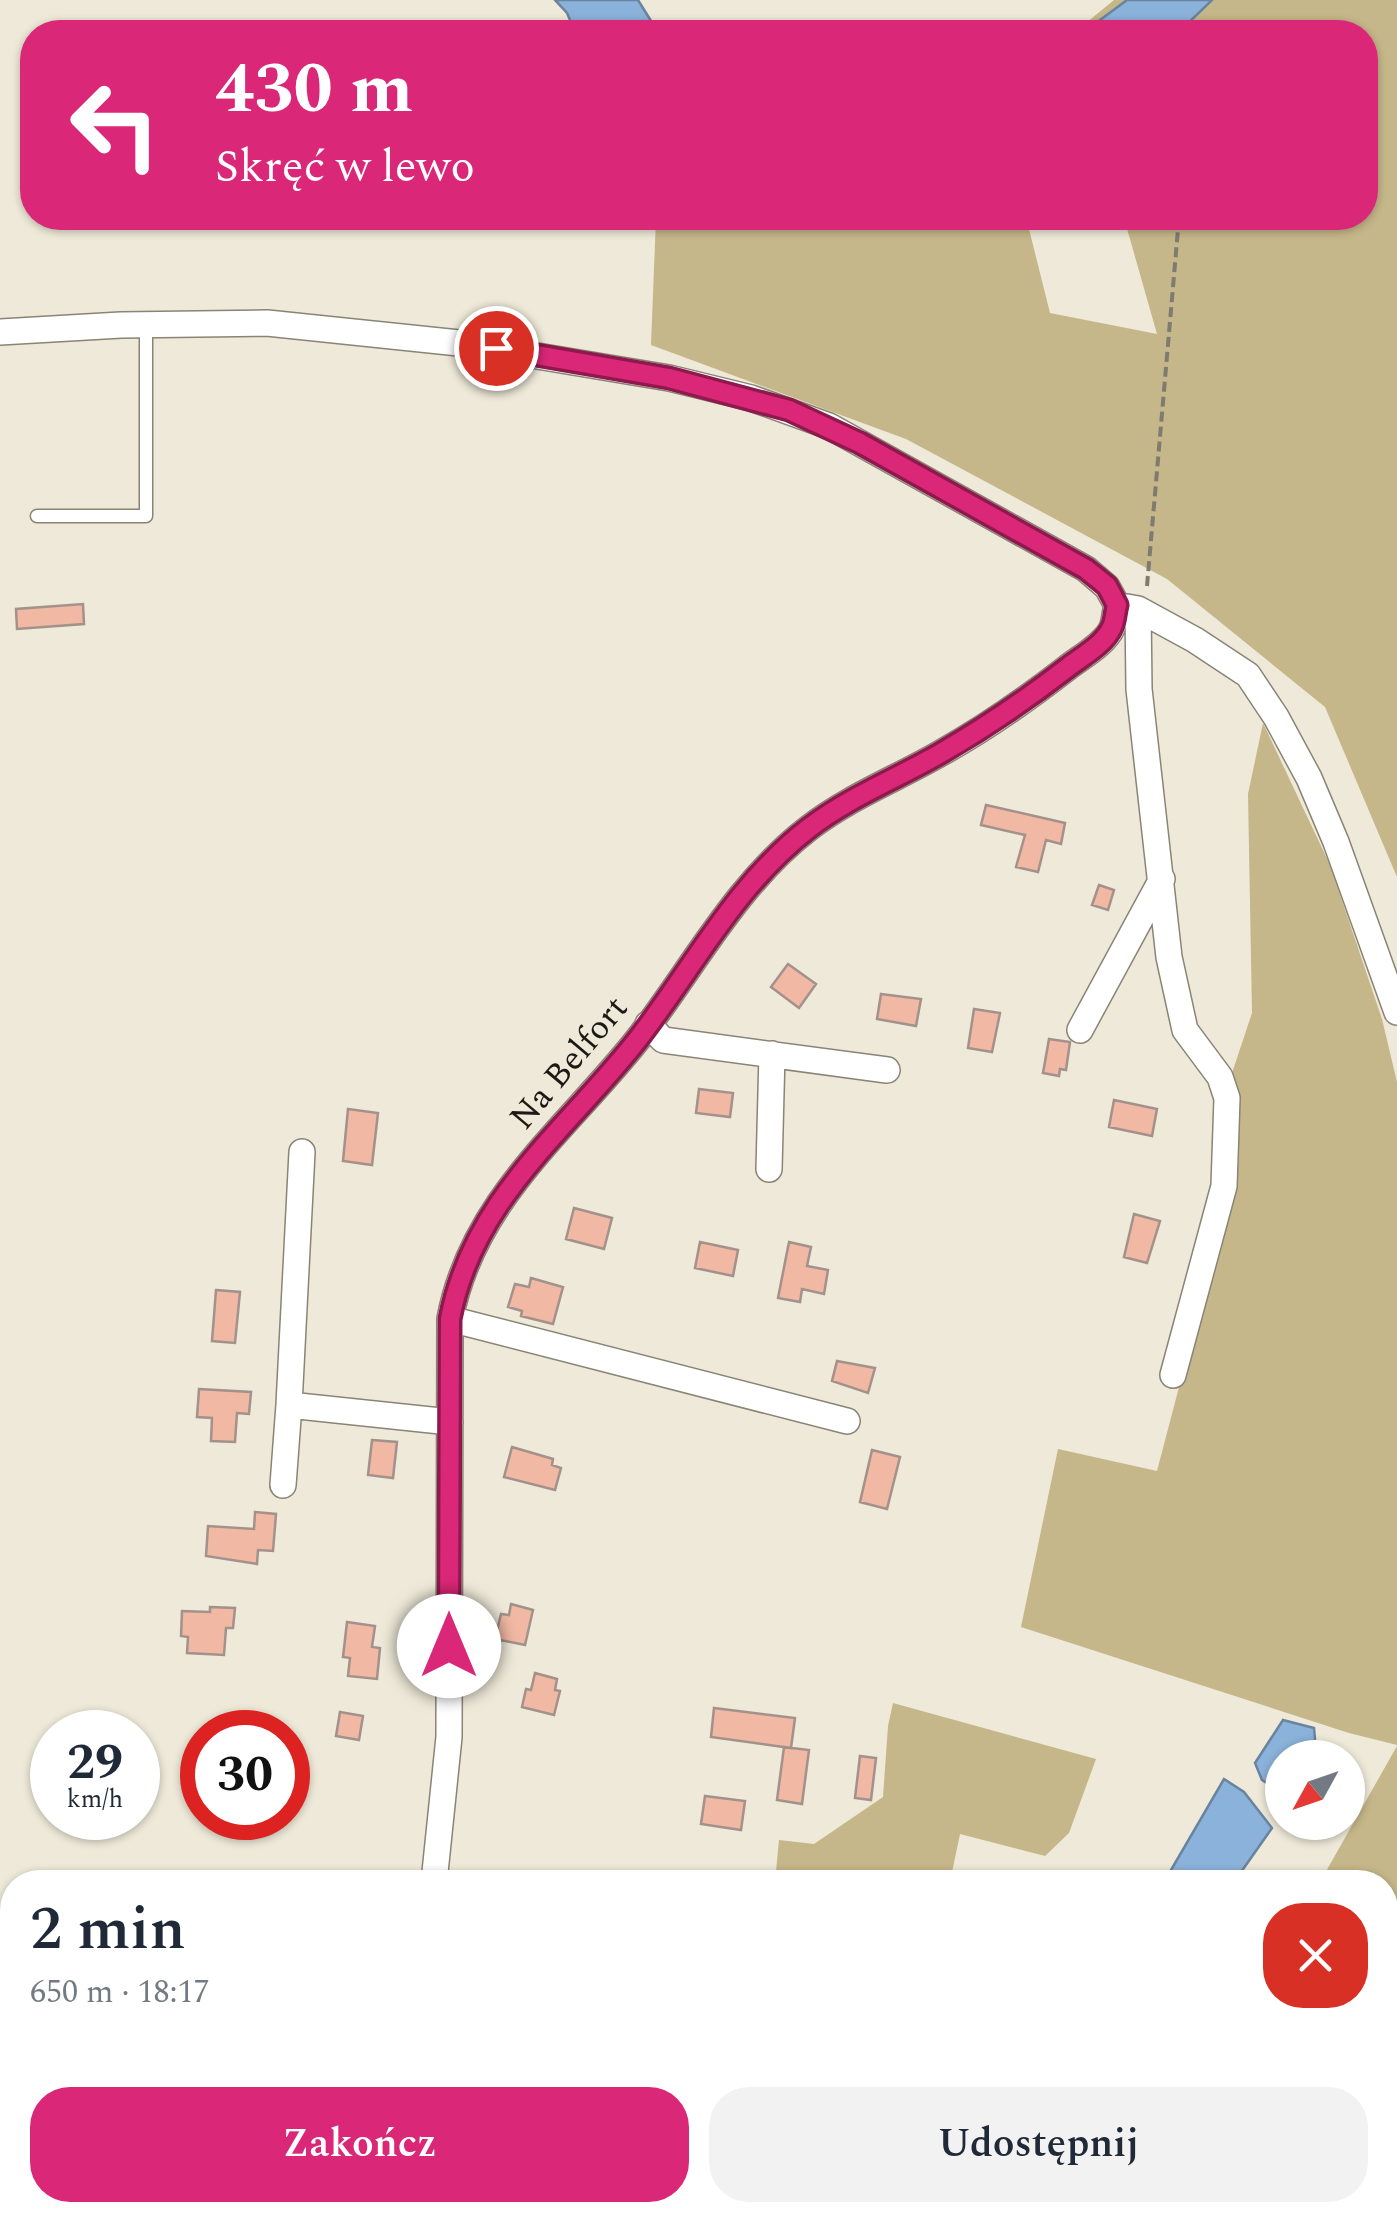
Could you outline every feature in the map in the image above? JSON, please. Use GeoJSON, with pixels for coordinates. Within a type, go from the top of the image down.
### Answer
{"type":"FeatureCollection","features":[{"type":"Feature","properties":{"kind":"street"},"geometry":{"type":"LineString","coordinates":[[0,332],[146,324],[267,324],[459,343],[669,378],[751,398],[828,426],[1086,569],[1127,607],[1195,640],[1248,676],[1276,716],[1309,778],[1397,1012]]}},
{"type":"Feature","properties":{"kind":"street"},"geometry":{"type":"LineString","coordinates":[[1127,607],[1169,957],[1185,1030],[1220,1076],[1228,1098],[1224,1186],[1173,1375]]}},
{"type":"Feature","properties":{"kind":"street","name":"Na Belfort"},"geometry":{"type":"LineString","coordinates":[[435,1870],[449,1737],[450,1319],[462,1268],[492,1213],[522,1171],[648,1024],[747,888],[778,853],[813,825],[990,724],[1093,648],[1112,630],[1127,607]]}},
{"type":"Feature","properties":{"kind":"street"},"geometry":{"type":"LineString","coordinates":[[1080,1030],[1162,879]]}},
{"type":"Feature","properties":{"kind":"street"},"geometry":{"type":"LineString","coordinates":[[648,1024],[663,1040],[887,1070]]}},
{"type":"Feature","properties":{"kind":"street"},"geometry":{"type":"LineString","coordinates":[[770,1170],[772,1054]]}},
{"type":"Feature","properties":{"kind":"street"},"geometry":{"type":"LineString","coordinates":[[283,1485],[302,1152]]}},
{"type":"Feature","properties":{"kind":"street"},"geometry":{"type":"LineString","coordinates":[[450,1319],[847,1421]]}},
{"type":"Feature","properties":{"kind":"street"},"geometry":{"type":"LineString","coordinates":[[289,1405],[450,1422]]}},
{"type":"Feature","properties":{"kind":"lane"},"geometry":{"type":"LineString","coordinates":[[37,516],[146,516],[146,324]]}},
{"type":"Feature","properties":{"kind":"path"},"geometry":{"type":"LineString","coordinates":[[1127,607],[1146,597],[1177,230]]}},
{"type":"Feature","properties":{"kind":"shaded area"},"geometry":{"type":"Polygon","coordinates":[[[1114,0],[1397,0],[1397,877],[1325,707],[1167,579],[906,439],[651,345],[656,230],[1029,230],[1050,313],[1157,334],[1127,230],[1378,230],[1378,20],[1090,20],[1114,0]]]}},
{"type":"Feature","properties":{"kind":"shaded area"},"geometry":{"type":"Polygon","coordinates":[[[1263,723],[1330,865],[1382,1019],[1397,1082],[1397,1745],[1021,1627],[1058,1449],[1157,1471],[1232,1185],[1231,1076],[1252,1013],[1248,794],[1263,723]]]}},
{"type":"Feature","properties":{"kind":"shaded area"},"geometry":{"type":"Polygon","coordinates":[[[893,1703],[1096,1759],[1069,1833],[1045,1856],[960,1834],[952,1870],[776,1870],[779,1840],[814,1844],[883,1797],[893,1703]]]}},
{"type":"Feature","properties":{"kind":"shaded area"},"geometry":{"type":"Polygon","coordinates":[[[1397,1746],[1397,1870],[1327,1870],[1344,1840],[1365,1840],[1365,1803],[1397,1746]]]}},
{"type":"Feature","properties":{"kind":"water"},"geometry":{"type":"Polygon","coordinates":[[[555,0],[638,0],[650,20],[570,20],[555,0]]]}},
{"type":"Feature","properties":{"kind":"water"},"geometry":{"type":"Polygon","coordinates":[[[1127,0],[1212,0],[1191,20],[1100,20],[1127,0]]]}},
{"type":"Feature","properties":{"kind":"water"},"geometry":{"type":"Polygon","coordinates":[[[1283,1720],[1314,1728],[1315,1740],[1270,1740],[1283,1720]]]}},
{"type":"Feature","properties":{"kind":"water"},"geometry":{"type":"Polygon","coordinates":[[[1265,1748],[1265,1782],[1262,1780],[1255,1763],[1265,1748]]]}},
{"type":"Feature","properties":{"kind":"water"},"geometry":{"type":"Polygon","coordinates":[[[1224,1779],[1244,1792],[1265,1819],[1265,1838],[1242,1870],[1171,1870],[1224,1779]]]}},
{"type":"Feature","properties":{"kind":"building"},"geometry":{"type":"Polygon","coordinates":[[[83,604],[84,624],[17,629],[16,609],[83,604]]]}},
{"type":"Feature","properties":{"kind":"building"},"geometry":{"type":"Polygon","coordinates":[[[986,805],[1065,823],[1061,844],[1046,840],[1038,872],[1016,867],[1025,835],[981,825],[986,805]]]}},
{"type":"Feature","properties":{"kind":"building"},"geometry":{"type":"Polygon","coordinates":[[[1099,885],[1114,890],[1108,910],[1092,905],[1099,885]]]}},
{"type":"Feature","properties":{"kind":"building"},"geometry":{"type":"Polygon","coordinates":[[[788,964],[816,984],[799,1008],[771,987],[788,964]]]}},
{"type":"Feature","properties":{"kind":"building"},"geometry":{"type":"Polygon","coordinates":[[[881,994],[921,999],[916,1026],[877,1019],[881,994]]]}},
{"type":"Feature","properties":{"kind":"building"},"geometry":{"type":"Polygon","coordinates":[[[974,1009],[1000,1013],[992,1052],[968,1048],[974,1009]]]}},
{"type":"Feature","properties":{"kind":"building"},"geometry":{"type":"Polygon","coordinates":[[[1049,1039],[1070,1042],[1066,1070],[1060,1069],[1059,1076],[1043,1073],[1049,1039]]]}},
{"type":"Feature","properties":{"kind":"building"},"geometry":{"type":"Polygon","coordinates":[[[699,1089],[733,1093],[730,1117],[696,1113],[699,1089]]]}},
{"type":"Feature","properties":{"kind":"building"},"geometry":{"type":"Polygon","coordinates":[[[1114,1100],[1157,1109],[1152,1136],[1109,1127],[1114,1100]]]}},
{"type":"Feature","properties":{"kind":"building"},"geometry":{"type":"Polygon","coordinates":[[[348,1109],[378,1113],[372,1165],[343,1161],[348,1109]]]}},
{"type":"Feature","properties":{"kind":"building"},"geometry":{"type":"Polygon","coordinates":[[[574,1208],[612,1218],[604,1249],[566,1239],[574,1208]]]}},
{"type":"Feature","properties":{"kind":"building"},"geometry":{"type":"Polygon","coordinates":[[[1134,1214],[1160,1221],[1147,1263],[1124,1257],[1134,1214]]]}},
{"type":"Feature","properties":{"kind":"building"},"geometry":{"type":"Polygon","coordinates":[[[700,1242],[738,1250],[733,1276],[695,1268],[700,1242]]]}},
{"type":"Feature","properties":{"kind":"building"},"geometry":{"type":"Polygon","coordinates":[[[789,1242],[811,1247],[807,1266],[828,1270],[824,1294],[802,1289],[800,1302],[778,1298],[789,1242]]]}},
{"type":"Feature","properties":{"kind":"building"},"geometry":{"type":"Polygon","coordinates":[[[531,1278],[563,1287],[553,1324],[521,1316],[522,1311],[508,1307],[515,1284],[529,1287],[531,1278]]]}},
{"type":"Feature","properties":{"kind":"building"},"geometry":{"type":"Polygon","coordinates":[[[216,1290],[240,1292],[235,1343],[212,1341],[216,1290]]]}},
{"type":"Feature","properties":{"kind":"building"},"geometry":{"type":"Polygon","coordinates":[[[837,1361],[875,1368],[868,1393],[832,1381],[837,1361]]]}},
{"type":"Feature","properties":{"kind":"building"},"geometry":{"type":"Polygon","coordinates":[[[199,1389],[251,1392],[249,1414],[237,1413],[235,1442],[211,1441],[212,1418],[197,1417],[199,1389]]]}},
{"type":"Feature","properties":{"kind":"building"},"geometry":{"type":"Polygon","coordinates":[[[372,1440],[397,1442],[393,1478],[368,1475],[372,1440]]]}},
{"type":"Feature","properties":{"kind":"building"},"geometry":{"type":"Polygon","coordinates":[[[512,1447],[553,1459],[552,1465],[561,1468],[555,1490],[504,1477],[512,1447]]]}},
{"type":"Feature","properties":{"kind":"building"},"geometry":{"type":"Polygon","coordinates":[[[872,1450],[900,1457],[887,1509],[860,1502],[872,1450]]]}},
{"type":"Feature","properties":{"kind":"building"},"geometry":{"type":"Polygon","coordinates":[[[255,1512],[276,1514],[273,1551],[258,1550],[257,1564],[206,1556],[208,1526],[254,1529],[255,1512]]]}},
{"type":"Feature","properties":{"kind":"building"},"geometry":{"type":"Polygon","coordinates":[[[511,1604],[533,1610],[525,1645],[495,1639],[501,1614],[509,1615],[511,1604]]]}},
{"type":"Feature","properties":{"kind":"building"},"geometry":{"type":"Polygon","coordinates":[[[210,1607],[235,1608],[233,1628],[226,1628],[224,1655],[187,1653],[188,1637],[181,1636],[182,1611],[210,1612],[210,1607]]]}},
{"type":"Feature","properties":{"kind":"building"},"geometry":{"type":"Polygon","coordinates":[[[347,1622],[375,1626],[372,1647],[380,1648],[377,1679],[348,1676],[350,1658],[343,1657],[347,1622]]]}},
{"type":"Feature","properties":{"kind":"building"},"geometry":{"type":"Polygon","coordinates":[[[535,1673],[557,1679],[555,1690],[560,1691],[554,1715],[522,1707],[535,1673]]]}},
{"type":"Feature","properties":{"kind":"building"},"geometry":{"type":"Polygon","coordinates":[[[714,1708],[795,1718],[791,1748],[711,1737],[714,1708]]]}},
{"type":"Feature","properties":{"kind":"building"},"geometry":{"type":"Polygon","coordinates":[[[340,1712],[363,1716],[359,1740],[336,1736],[340,1712]]]}},
{"type":"Feature","properties":{"kind":"building"},"geometry":{"type":"Polygon","coordinates":[[[784,1747],[809,1750],[802,1804],[777,1800],[784,1747]]]}},
{"type":"Feature","properties":{"kind":"building"},"geometry":{"type":"Polygon","coordinates":[[[860,1756],[876,1758],[871,1800],[855,1798],[860,1756]]]}},
{"type":"Feature","properties":{"kind":"building"},"geometry":{"type":"Polygon","coordinates":[[[705,1796],[745,1801],[741,1830],[701,1824],[705,1796]]]}},
{"type":"Feature","properties":{"kind":"route"},"geometry":{"type":"LineString","coordinates":[[449,1646],[450,1319],[462,1268],[492,1213],[522,1171],[637,1040],[747,888],[778,853],[813,825],[990,724],[1042,687],[1112,630],[1117,605],[1107,586],[1086,569],[809,418],[751,398],[669,378],[496,348]]}}]}
